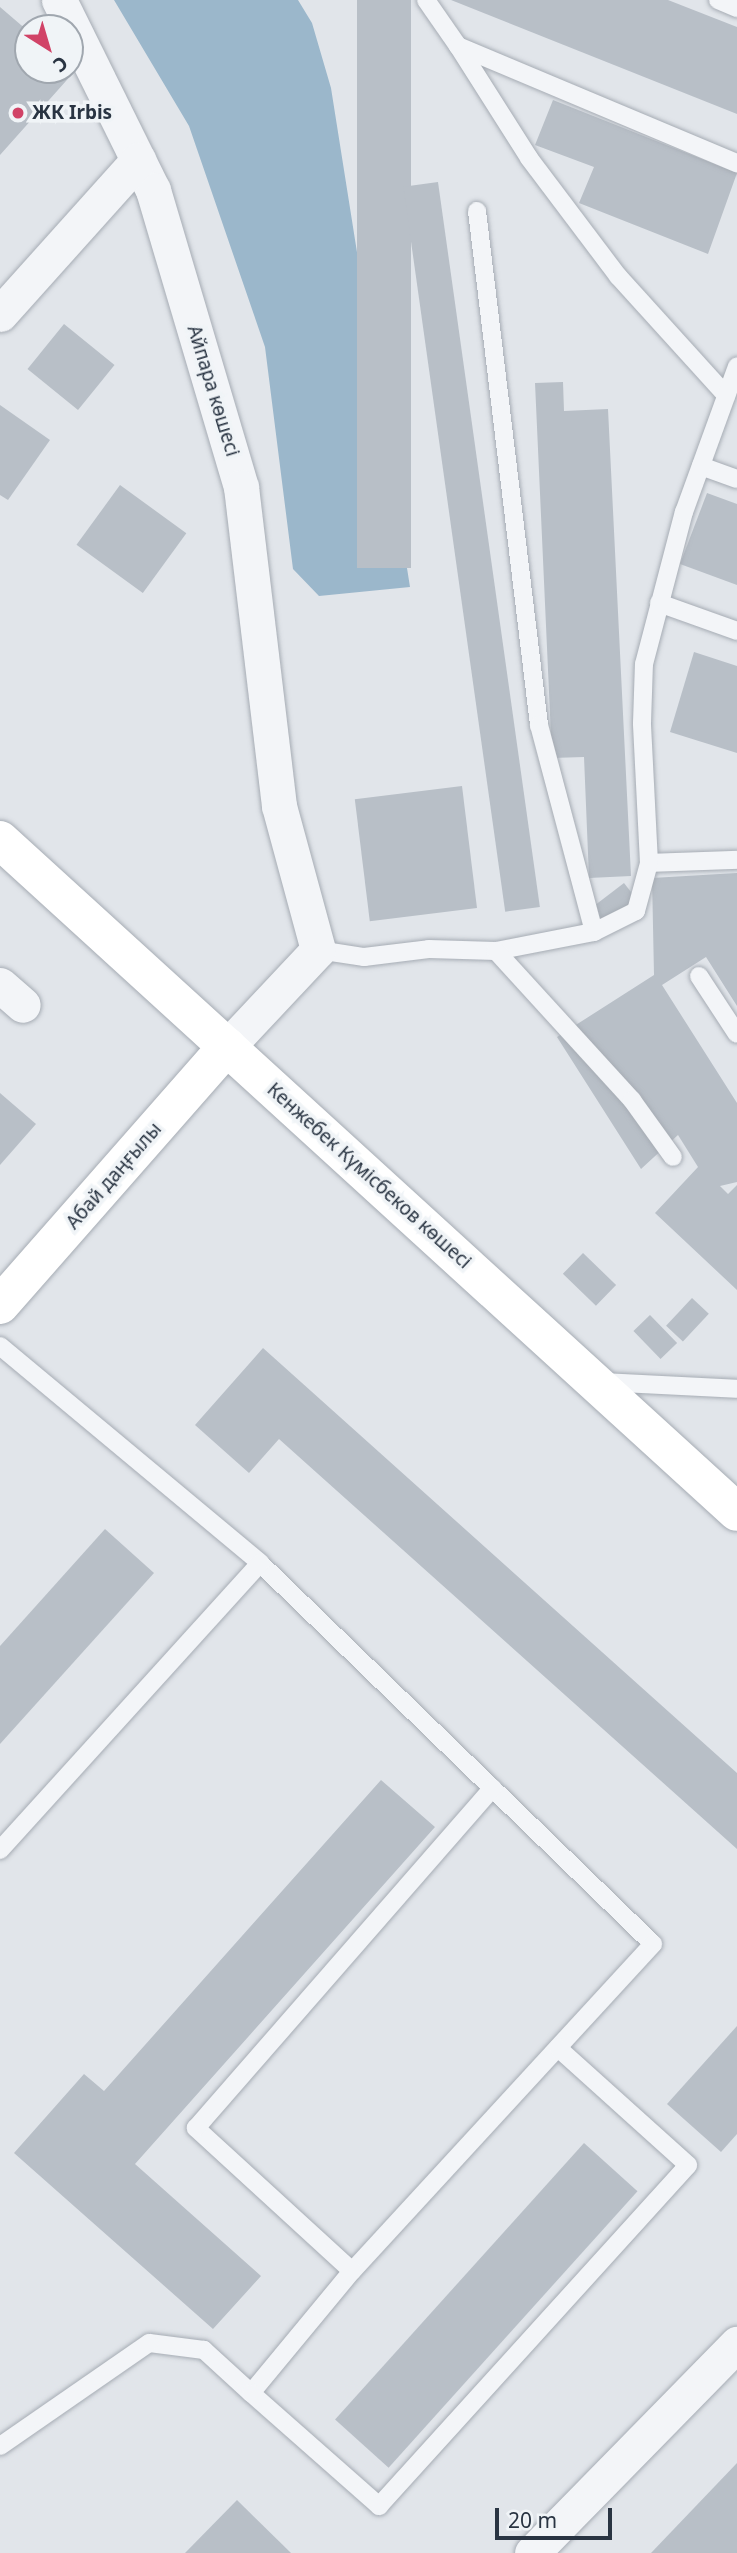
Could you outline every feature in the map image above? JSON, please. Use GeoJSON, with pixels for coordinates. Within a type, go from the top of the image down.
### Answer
{"type":"FeatureCollection","features":[{"type":"Feature","properties":{"kind":"street","name":"Айпара көшесі"},"geometry":{"type":"LineString","coordinates":[[59,0],[153,190],[241,487],[279,806],[318,950]]}},
{"type":"Feature","properties":{"kind":"street"},"geometry":{"type":"LineString","coordinates":[[0,314],[138,160]]}},
{"type":"Feature","properties":{"kind":"street","name":"Кенжебек Күмісбеков көшесі"},"geometry":{"type":"LineString","coordinates":[[0,840],[737,1512]]}},
{"type":"Feature","properties":{"kind":"street"},"geometry":{"type":"LineString","coordinates":[[227,1046],[318,950]]}},
{"type":"Feature","properties":{"kind":"street","name":"Абай даңғылы"},"geometry":{"type":"LineString","coordinates":[[0,1304],[227,1046]]}},
{"type":"Feature","properties":{"kind":"street"},"geometry":{"type":"LineString","coordinates":[[532,2553],[737,2344]]}},
{"type":"Feature","properties":{"kind":"lane"},"geometry":{"type":"LineString","coordinates":[[426,0],[529,158],[610,265],[726,395]]}},
{"type":"Feature","properties":{"kind":"lane"},"geometry":{"type":"LineString","coordinates":[[718,0],[737,8]]}},
{"type":"Feature","properties":{"kind":"lane"},"geometry":{"type":"LineString","coordinates":[[458,46],[737,163]]}},
{"type":"Feature","properties":{"kind":"lane"},"geometry":{"type":"LineString","coordinates":[[477,211],[538,725],[594,932]]}},
{"type":"Feature","properties":{"kind":"lane"},"geometry":{"type":"LineString","coordinates":[[318,950],[364,957],[429,950],[496,951],[594,932],[636,911],[649,863],[643,688],[659,603],[701,466],[737,366]]}},
{"type":"Feature","properties":{"kind":"lane"},"geometry":{"type":"LineString","coordinates":[[701,466],[737,479]]}},
{"type":"Feature","properties":{"kind":"lane"},"geometry":{"type":"LineString","coordinates":[[659,603],[737,631]]}},
{"type":"Feature","properties":{"kind":"lane"},"geometry":{"type":"LineString","coordinates":[[649,863],[737,860]]}},
{"type":"Feature","properties":{"kind":"lane"},"geometry":{"type":"LineString","coordinates":[[496,951],[632,1100],[673,1157]]}},
{"type":"Feature","properties":{"kind":"lane"},"geometry":{"type":"LineString","coordinates":[[699,976],[737,1034]]}},
{"type":"Feature","properties":{"kind":"lane"},"geometry":{"type":"LineString","coordinates":[[0,1346],[260,1563],[653,1944],[352,2271],[251,2393]]}},
{"type":"Feature","properties":{"kind":"lane"},"geometry":{"type":"LineString","coordinates":[[594,1382],[737,1389]]}},
{"type":"Feature","properties":{"kind":"lane"},"geometry":{"type":"LineString","coordinates":[[0,1850],[260,1563]]}},
{"type":"Feature","properties":{"kind":"lane"},"geometry":{"type":"LineString","coordinates":[[352,2271],[196,2128],[493,1788]]}},
{"type":"Feature","properties":{"kind":"lane"},"geometry":{"type":"LineString","coordinates":[[0,2446],[149,2343],[204,2350],[379,2506],[688,2165],[558,2048]]}},
{"type":"Feature","properties":{"kind":"water"},"geometry":{"type":"Polygon","coordinates":[[[114,0],[298,0],[312,23],[331,88],[410,587],[319,596],[293,569],[265,347],[189,126],[114,0]]]}},
{"type":"Feature","properties":{"kind":"building"},"geometry":{"type":"Polygon","coordinates":[[[357,0],[411,0],[411,568],[357,568],[357,0]]]}},
{"type":"Feature","properties":{"kind":"building"},"geometry":{"type":"Polygon","coordinates":[[[451,0],[668,0],[737,27],[737,114],[451,0]]]}},
{"type":"Feature","properties":{"kind":"building","name":"ЖК Irbis"},"geometry":{"type":"Polygon","coordinates":[[[0,7],[14,19],[14,84],[63,84],[0,155],[0,7]]]}},
{"type":"Feature","properties":{"kind":"building"},"geometry":{"type":"Polygon","coordinates":[[[553,100],[737,173],[708,254],[579,203],[594,167],[535,145],[553,100]]]}},
{"type":"Feature","properties":{"kind":"building"},"geometry":{"type":"Polygon","coordinates":[[[438,182],[540,907],[505,912],[403,187],[438,182]]]}},
{"type":"Feature","properties":{"kind":"building"},"geometry":{"type":"Polygon","coordinates":[[[64,324],[115,365],[78,410],[27,369],[64,324]]]}},
{"type":"Feature","properties":{"kind":"building"},"geometry":{"type":"Polygon","coordinates":[[[563,382],[564,411],[608,409],[631,876],[589,878],[584,757],[552,758],[535,383],[563,382]]]}},
{"type":"Feature","properties":{"kind":"building"},"geometry":{"type":"Polygon","coordinates":[[[0,405],[50,440],[8,500],[0,495],[0,405]]]}},
{"type":"Feature","properties":{"kind":"building"},"geometry":{"type":"Polygon","coordinates":[[[120,485],[186,533],[143,593],[77,545],[120,485]]]}},
{"type":"Feature","properties":{"kind":"building"},"geometry":{"type":"Polygon","coordinates":[[[707,493],[737,504],[737,585],[680,564],[707,493]]]}},
{"type":"Feature","properties":{"kind":"building"},"geometry":{"type":"Polygon","coordinates":[[[694,652],[737,666],[737,753],[670,732],[694,652]]]}},
{"type":"Feature","properties":{"kind":"building"},"geometry":{"type":"Polygon","coordinates":[[[462,786],[477,908],[370,921],[355,799],[462,786]]]}},
{"type":"Feature","properties":{"kind":"building"},"geometry":{"type":"Polygon","coordinates":[[[737,873],[737,1006],[706,957],[662,985],[737,1103],[737,1182],[720,1186],[728,1194],[737,1185],[737,1290],[655,1213],[698,1167],[678,1135],[641,1169],[557,1037],[654,975],[652,878],[737,873]]]}},
{"type":"Feature","properties":{"kind":"building"},"geometry":{"type":"Polygon","coordinates":[[[624,883],[638,901],[600,920],[590,909],[624,883]]]}},
{"type":"Feature","properties":{"kind":"building"},"geometry":{"type":"Polygon","coordinates":[[[0,1093],[36,1124],[0,1165],[0,1093]]]}},
{"type":"Feature","properties":{"kind":"building"},"geometry":{"type":"Polygon","coordinates":[[[583,1253],[616,1285],[596,1306],[563,1274],[583,1253]]]}},
{"type":"Feature","properties":{"kind":"building"},"geometry":{"type":"Polygon","coordinates":[[[692,1298],[709,1314],[683,1341],[666,1326],[692,1298]]]}},
{"type":"Feature","properties":{"kind":"building"},"geometry":{"type":"Polygon","coordinates":[[[650,1315],[677,1343],[661,1359],[633,1331],[650,1315]]]}},
{"type":"Feature","properties":{"kind":"building"},"geometry":{"type":"Polygon","coordinates":[[[263,1348],[737,1773],[737,1849],[279,1439],[249,1473],[195,1425],[263,1348]]]}},
{"type":"Feature","properties":{"kind":"building"},"geometry":{"type":"Polygon","coordinates":[[[105,1529],[154,1573],[0,1744],[0,1646],[105,1529]]]}},
{"type":"Feature","properties":{"kind":"building"},"geometry":{"type":"Polygon","coordinates":[[[381,1780],[435,1827],[135,2164],[261,2276],[213,2329],[14,2153],[84,2074],[104,2091],[381,1780]]]}},
{"type":"Feature","properties":{"kind":"building"},"geometry":{"type":"Polygon","coordinates":[[[737,2026],[737,2134],[721,2152],[667,2104],[737,2026]]]}},
{"type":"Feature","properties":{"kind":"building"},"geometry":{"type":"Polygon","coordinates":[[[584,2143],[638,2191],[389,2468],[335,2419],[584,2143]]]}},
{"type":"Feature","properties":{"kind":"building"},"geometry":{"type":"Polygon","coordinates":[[[737,2463],[737,2553],[651,2553],[737,2463]]]}},
{"type":"Feature","properties":{"kind":"building"},"geometry":{"type":"Polygon","coordinates":[[[237,2500],[291,2553],[185,2553],[237,2500]]]}},
{"type":"Feature","properties":{"kind":"place","name":"ЖК Irbis"},"geometry":{"type":"Point","coordinates":[18,113]}}]}
